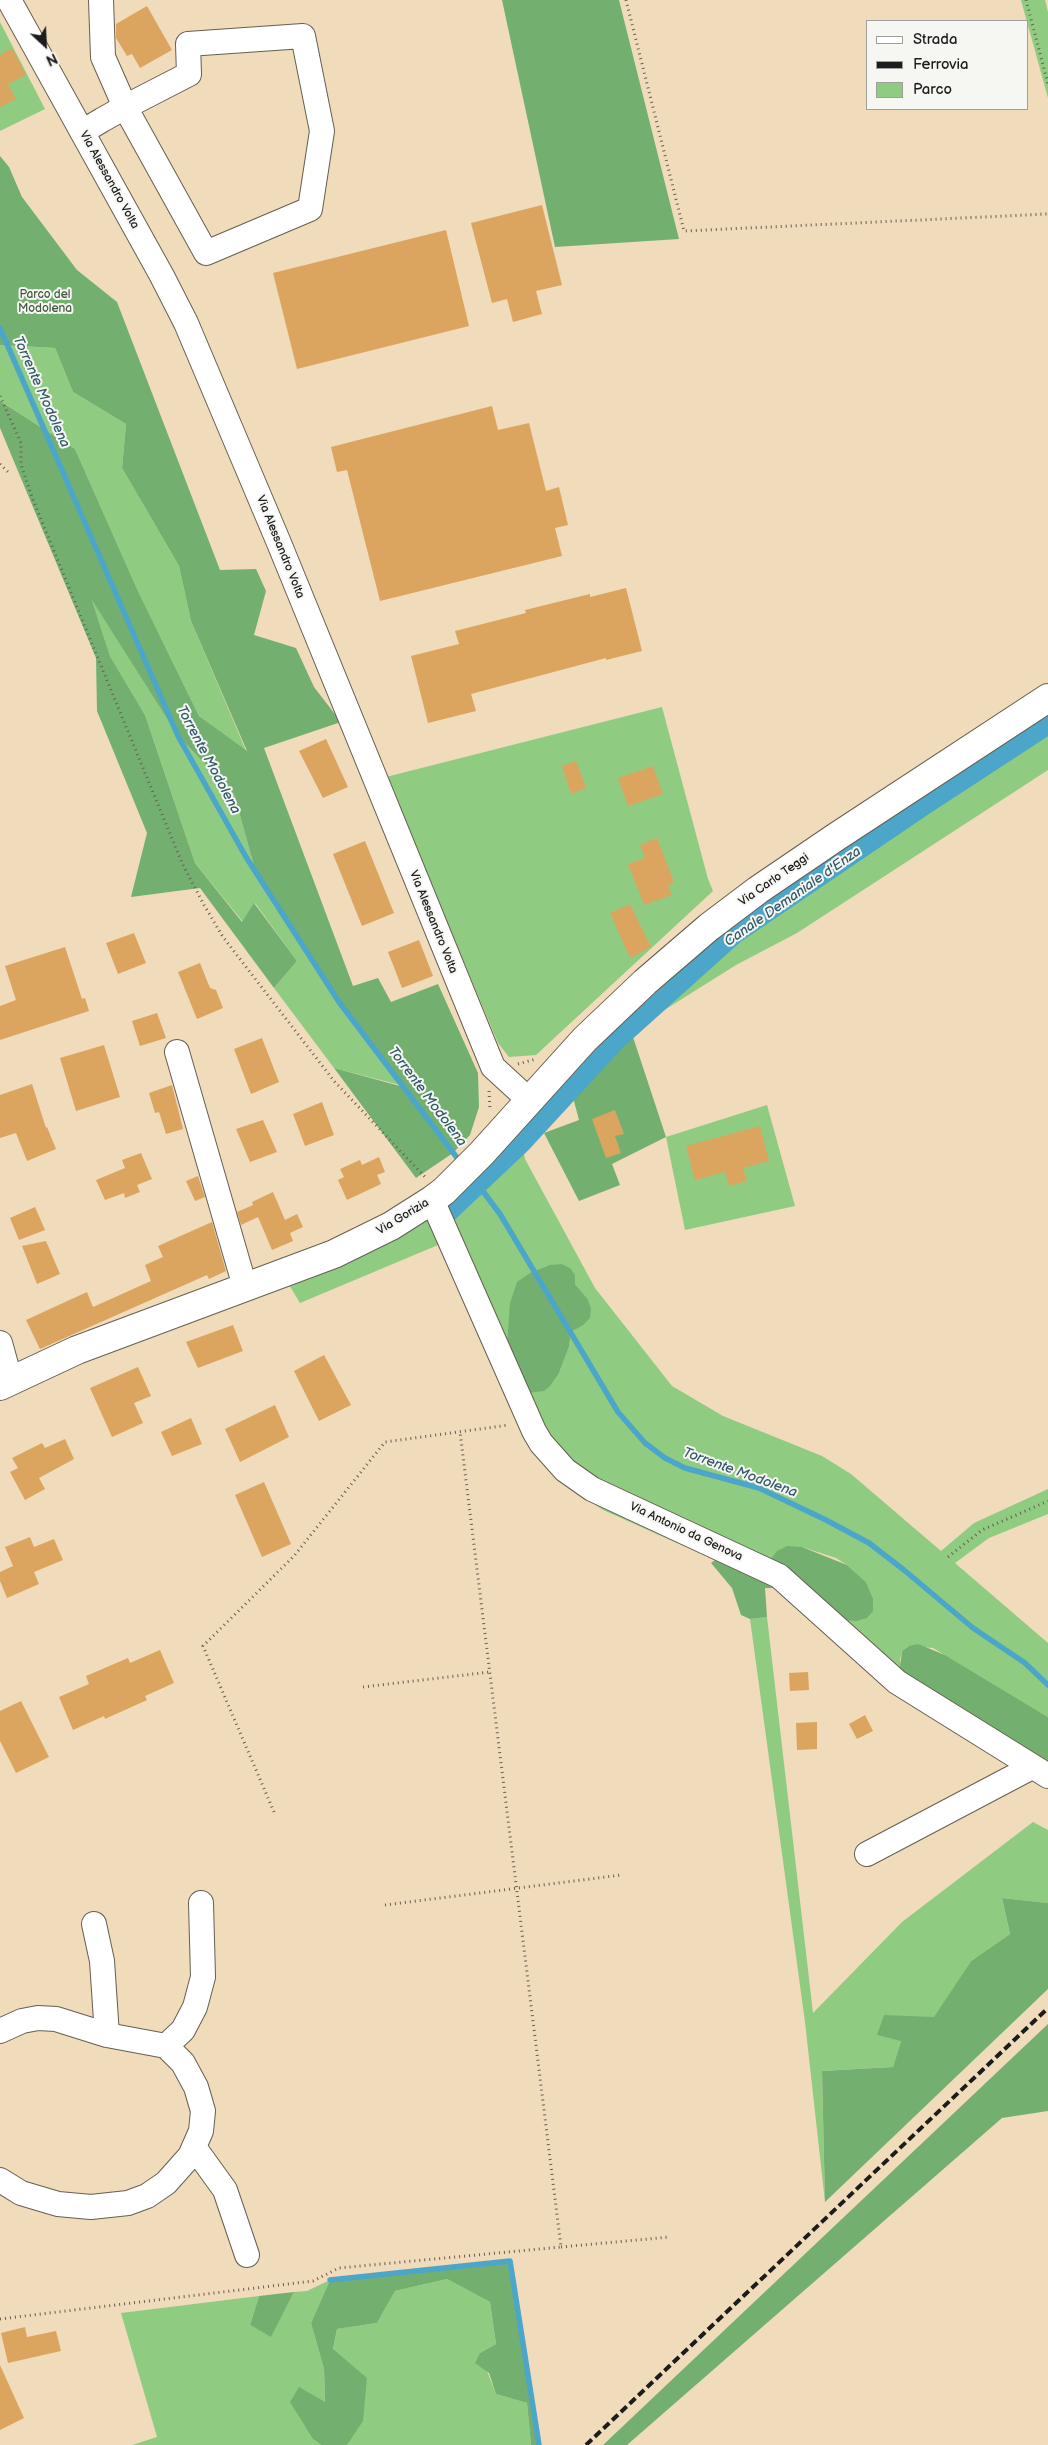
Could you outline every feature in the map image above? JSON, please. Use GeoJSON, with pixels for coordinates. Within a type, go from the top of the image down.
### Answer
{"type":"FeatureCollection","features":[{"type":"Feature","properties":{"kind":"main road","name":"Via Carlo Teggi"},"geometry":{"type":"LineString","coordinates":[[529,1100],[585,1040],[645,982],[716,922],[758,890],[836,837],[1048,698]]}},
{"type":"Feature","properties":{"kind":"main road","name":"Via Gorizia"},"geometry":{"type":"LineString","coordinates":[[5,1382],[77,1350],[334,1254],[391,1226],[436,1192],[482,1153],[529,1100]]}},
{"type":"Feature","properties":{"kind":"street","name":"Via Alessandro Volta"},"geometry":{"type":"LineString","coordinates":[[9,0],[162,276],[186,323],[279,543],[493,1067],[529,1100]]}},
{"type":"Feature","properties":{"kind":"street"},"geometry":{"type":"LineString","coordinates":[[82,132],[125,107],[189,74],[188,44],[303,36],[322,131],[310,209],[206,253],[125,107],[103,57],[101,0]]}},
{"type":"Feature","properties":{"kind":"street"},"geometry":{"type":"LineString","coordinates":[[177,1052],[244,1287]]}},
{"type":"Feature","properties":{"kind":"street","name":"Via Antonio da Genova"},"geometry":{"type":"LineString","coordinates":[[436,1192],[534,1431],[541,1443],[565,1470],[592,1489],[778,1576],[898,1682],[1040,1771]]}},
{"type":"Feature","properties":{"kind":"street"},"geometry":{"type":"LineString","coordinates":[[0,1342],[5,1382]]}},
{"type":"Feature","properties":{"kind":"street"},"geometry":{"type":"LineString","coordinates":[[867,1854],[1040,1771]]}},
{"type":"Feature","properties":{"kind":"street"},"geometry":{"type":"LineString","coordinates":[[166,2046],[183,2030],[191,2015],[203,1977],[201,1903]]}},
{"type":"Feature","properties":{"kind":"street"},"geometry":{"type":"LineString","coordinates":[[94,1924],[102,1961],[107,2036]]}},
{"type":"Feature","properties":{"kind":"street"},"geometry":{"type":"LineString","coordinates":[[0,2031],[22,2021],[38,2018],[56,2019],[107,2036],[166,2046],[183,2063],[196,2087],[203,2110],[201,2131],[190,2156],[166,2183],[147,2196],[128,2203],[91,2207],[58,2204],[21,2193],[0,2180]]}},
{"type":"Feature","properties":{"kind":"street"},"geometry":{"type":"LineString","coordinates":[[194,2147],[225,2190],[247,2255]]}},
{"type":"Feature","properties":{"kind":"path"},"geometry":{"type":"LineString","coordinates":[[626,0],[684,231],[1048,214]]}},
{"type":"Feature","properties":{"kind":"path"},"geometry":{"type":"LineString","coordinates":[[1026,0],[1048,84]]}},
{"type":"Feature","properties":{"kind":"path"},"geometry":{"type":"LineString","coordinates":[[0,396],[21,443],[21,465],[33,500],[182,863],[204,905],[223,937],[334,1081],[436,1192]]}},
{"type":"Feature","properties":{"kind":"path"},"geometry":{"type":"LineString","coordinates":[[0,464],[9,473]]}},
{"type":"Feature","properties":{"kind":"path"},"geometry":{"type":"LineString","coordinates":[[490,1112],[489,1088],[502,1074]]}},
{"type":"Feature","properties":{"kind":"path"},"geometry":{"type":"LineString","coordinates":[[274,1812],[203,1646],[294,1556],[385,1442],[514,1425]]}},
{"type":"Feature","properties":{"kind":"path"},"geometry":{"type":"LineString","coordinates":[[460,1432],[561,2247]]}},
{"type":"Feature","properties":{"kind":"path"},"geometry":{"type":"LineString","coordinates":[[948,1557],[982,1530],[1048,1501]]}},
{"type":"Feature","properties":{"kind":"path"},"geometry":{"type":"LineString","coordinates":[[363,1688],[490,1672]]}},
{"type":"Feature","properties":{"kind":"path"},"geometry":{"type":"LineString","coordinates":[[386,1905],[621,1875]]}},
{"type":"Feature","properties":{"kind":"path"},"geometry":{"type":"LineString","coordinates":[[0,2319],[312,2281],[340,2268],[670,2238]]}},
{"type":"Feature","properties":{"kind":"green space"},"geometry":{"type":"Polygon","coordinates":[[[502,0],[619,0],[679,239],[555,247],[502,0]]]}},
{"type":"Feature","properties":{"kind":"green space"},"geometry":{"type":"Polygon","coordinates":[[[1021,0],[1045,0],[1048,12],[1048,98],[1028,20],[1021,0]]]}},
{"type":"Feature","properties":{"kind":"green space"},"geometry":{"type":"Polygon","coordinates":[[[0,22],[45,109],[0,131],[0,22]]]}},
{"type":"Feature","properties":{"kind":"green space","name":"Parco del Modolena"},"geometry":{"type":"Polygon","coordinates":[[[0,156],[9,167],[22,197],[77,270],[117,302],[220,570],[256,569],[266,591],[254,635],[296,648],[314,687],[341,722],[264,748],[353,986],[378,978],[391,1002],[438,984],[478,1073],[479,1107],[470,1135],[453,1153],[416,1178],[334,1068],[400,1086],[423,1113],[339,1002],[256,873],[234,794],[178,736],[92,600],[110,656],[145,715],[195,863],[242,922],[254,903],[297,961],[274,988],[200,888],[131,897],[147,833],[97,711],[96,658],[0,428],[0,401],[75,449],[138,591],[199,716],[247,751],[191,621],[179,566],[122,468],[126,424],[73,392],[55,348],[0,345],[0,156]]]}},
{"type":"Feature","properties":{"kind":"green space"},"geometry":{"type":"Polygon","coordinates":[[[0,345],[55,348],[73,392],[126,424],[122,468],[179,566],[191,621],[247,753],[199,716],[138,591],[75,449],[0,401],[0,345]]]}},
{"type":"Feature","properties":{"kind":"green space"},"geometry":{"type":"Polygon","coordinates":[[[91,597],[178,736],[234,794],[256,873],[339,1002],[400,1085],[334,1068],[274,988],[297,961],[255,903],[243,922],[195,863],[145,715],[110,656],[91,597]]]}},
{"type":"Feature","properties":{"kind":"green space"},"geometry":{"type":"Polygon","coordinates":[[[662,707],[708,879],[713,891],[536,1055],[509,1057],[498,1043],[386,777],[662,707]]]}},
{"type":"Feature","properties":{"kind":"green space"},"geometry":{"type":"Polygon","coordinates":[[[1048,717],[1048,770],[797,933],[736,965],[631,1031],[522,1143],[525,1159],[595,1288],[672,1386],[723,1416],[822,1456],[851,1474],[941,1551],[974,1523],[1048,1489],[1048,1514],[989,1538],[955,1563],[1048,1643],[1048,1717],[933,1648],[909,1646],[902,1651],[900,1660],[907,1688],[822,1615],[873,1598],[866,1582],[836,1558],[802,1547],[770,1560],[719,1557],[715,1560],[603,1510],[563,1483],[550,1470],[521,1420],[438,1245],[300,1303],[288,1283],[513,1136],[773,896],[1048,717]],[[575,1275],[559,1373],[569,1347],[571,1332],[582,1326],[587,1298],[575,1284],[575,1275]]]}},
{"type":"Feature","properties":{"kind":"green space"},"geometry":{"type":"Polygon","coordinates":[[[631,1031],[666,1137],[612,1164],[620,1185],[579,1201],[544,1133],[579,1120],[571,1090],[631,1031]]]}},
{"type":"Feature","properties":{"kind":"green space"},"geometry":{"type":"Polygon","coordinates":[[[767,1105],[795,1206],[685,1230],[666,1137],[767,1105]]]}},
{"type":"Feature","properties":{"kind":"green space"},"geometry":{"type":"Polygon","coordinates":[[[562,1264],[570,1268],[575,1275],[575,1284],[587,1298],[591,1308],[590,1318],[582,1326],[571,1332],[569,1347],[559,1373],[550,1386],[544,1391],[527,1393],[507,1345],[510,1303],[517,1282],[530,1273],[550,1265],[562,1264]]]}},
{"type":"Feature","properties":{"kind":"green space"},"geometry":{"type":"Polygon","coordinates":[[[787,1546],[802,1547],[847,1565],[866,1582],[873,1598],[873,1611],[867,1618],[856,1621],[841,1620],[793,1588],[765,1588],[767,1617],[750,1619],[741,1615],[732,1588],[711,1563],[719,1557],[770,1560],[777,1551],[787,1546]]]}},
{"type":"Feature","properties":{"kind":"green space"},"geometry":{"type":"Polygon","coordinates":[[[767,1617],[813,2013],[902,1922],[1033,1822],[1048,1830],[1048,1903],[1002,1898],[1010,1934],[971,1961],[934,2018],[901,2041],[893,2067],[822,2071],[825,2202],[805,2022],[750,1619],[767,1617]]]}},
{"type":"Feature","properties":{"kind":"green space"},"geometry":{"type":"Polygon","coordinates":[[[918,1644],[945,1655],[1048,1717],[1048,1776],[907,1688],[900,1668],[902,1651],[909,1646],[918,1644]]]}},
{"type":"Feature","properties":{"kind":"green space"},"geometry":{"type":"Polygon","coordinates":[[[1002,1898],[1048,1903],[1048,1989],[825,2202],[822,2071],[893,2067],[901,2041],[877,2035],[884,2015],[934,2017],[971,1961],[1010,1934],[1002,1898]]]}},
{"type":"Feature","properties":{"kind":"green space"},"geometry":{"type":"Polygon","coordinates":[[[1048,2024],[1048,2111],[1002,2118],[627,2445],[603,2445],[1048,2024]]]}},
{"type":"Feature","properties":{"kind":"green space"},"geometry":{"type":"Polygon","coordinates":[[[510,2261],[539,2445],[531,2445],[527,2403],[496,2394],[489,2373],[475,2363],[480,2353],[496,2344],[490,2302],[447,2279],[395,2291],[377,2323],[337,2329],[333,2349],[367,2378],[363,2421],[347,2445],[321,2445],[313,2439],[290,2402],[299,2387],[325,2402],[324,2369],[311,2323],[330,2280],[510,2261]]]}},
{"type":"Feature","properties":{"kind":"green space"},"geometry":{"type":"Polygon","coordinates":[[[447,2279],[490,2302],[496,2344],[480,2353],[496,2394],[527,2403],[531,2445],[347,2445],[349,2442],[333,2349],[337,2329],[377,2323],[395,2291],[447,2279]]]}},
{"type":"Feature","properties":{"kind":"green space"},"geometry":{"type":"Polygon","coordinates":[[[330,2280],[311,2323],[324,2369],[325,2403],[313,2439],[321,2445],[132,2445],[157,2437],[121,2313],[259,2296],[250,2325],[271,2336],[294,2292],[307,2291],[330,2280]]]}},
{"type":"Feature","properties":{"kind":"green space"},"geometry":{"type":"Polygon","coordinates":[[[294,2292],[271,2337],[250,2325],[259,2296],[294,2292]]]}},
{"type":"Feature","properties":{"kind":"building"},"geometry":{"type":"Polygon","coordinates":[[[147,6],[172,50],[140,68],[132,54],[127,56],[116,38],[116,24],[147,6]]]}},
{"type":"Feature","properties":{"kind":"building"},"geometry":{"type":"Polygon","coordinates":[[[12,48],[26,75],[8,84],[16,99],[0,107],[0,55],[12,48]]]}},
{"type":"Feature","properties":{"kind":"building"},"geometry":{"type":"Polygon","coordinates":[[[542,205],[562,285],[536,291],[542,314],[513,322],[507,299],[492,303],[471,223],[542,205]]]}},
{"type":"Feature","properties":{"kind":"building"},"geometry":{"type":"Polygon","coordinates":[[[446,230],[469,326],[297,369],[273,273],[446,230]]]}},
{"type":"Feature","properties":{"kind":"building"},"geometry":{"type":"Polygon","coordinates":[[[492,406],[498,430],[529,423],[546,491],[559,487],[568,525],[555,528],[562,556],[380,601],[347,470],[337,472],[331,447],[492,406]]]}},
{"type":"Feature","properties":{"kind":"building"},"geometry":{"type":"Polygon","coordinates":[[[626,588],[642,651],[606,660],[606,658],[471,694],[476,711],[428,723],[411,656],[459,644],[455,631],[526,613],[525,610],[590,594],[590,597],[626,588]]]}},
{"type":"Feature","properties":{"kind":"building"},"geometry":{"type":"Polygon","coordinates":[[[326,739],[348,787],[323,798],[299,751],[326,739]]]}},
{"type":"Feature","properties":{"kind":"building"},"geometry":{"type":"Polygon","coordinates":[[[576,761],[586,788],[571,794],[562,766],[576,761]]]}},
{"type":"Feature","properties":{"kind":"building"},"geometry":{"type":"Polygon","coordinates":[[[653,766],[663,794],[628,806],[618,778],[653,766]]]}},
{"type":"Feature","properties":{"kind":"building"},"geometry":{"type":"Polygon","coordinates":[[[657,838],[674,882],[668,885],[672,895],[644,905],[628,864],[645,858],[640,845],[657,838]]]}},
{"type":"Feature","properties":{"kind":"building"},"geometry":{"type":"Polygon","coordinates":[[[365,841],[394,913],[362,926],[333,854],[365,841]]]}},
{"type":"Feature","properties":{"kind":"building"},"geometry":{"type":"Polygon","coordinates":[[[630,904],[651,947],[630,958],[610,913],[630,904]]]}},
{"type":"Feature","properties":{"kind":"building"},"geometry":{"type":"Polygon","coordinates":[[[134,933],[146,963],[118,974],[106,943],[134,933]]]}},
{"type":"Feature","properties":{"kind":"building"},"geometry":{"type":"Polygon","coordinates":[[[419,940],[433,976],[402,988],[388,952],[419,940]]]}},
{"type":"Feature","properties":{"kind":"building"},"geometry":{"type":"Polygon","coordinates":[[[65,947],[82,999],[85,998],[89,1011],[0,1040],[0,1006],[16,1000],[5,966],[65,947]]]}},
{"type":"Feature","properties":{"kind":"building"},"geometry":{"type":"Polygon","coordinates":[[[200,963],[210,988],[216,990],[223,1008],[197,1019],[178,972],[200,963]]]}},
{"type":"Feature","properties":{"kind":"building"},"geometry":{"type":"Polygon","coordinates":[[[157,1013],[166,1038],[140,1046],[132,1021],[157,1013]]]}},
{"type":"Feature","properties":{"kind":"building"},"geometry":{"type":"Polygon","coordinates":[[[262,1038],[279,1082],[251,1094],[234,1049],[262,1038]]]}},
{"type":"Feature","properties":{"kind":"building"},"geometry":{"type":"Polygon","coordinates":[[[104,1045],[120,1097],[76,1111],[60,1058],[104,1045]]]}},
{"type":"Feature","properties":{"kind":"building"},"geometry":{"type":"Polygon","coordinates":[[[32,1084],[46,1128],[56,1149],[27,1161],[16,1133],[0,1138],[0,1095],[32,1084]]]}},
{"type":"Feature","properties":{"kind":"building"},"geometry":{"type":"Polygon","coordinates":[[[172,1085],[183,1129],[166,1134],[159,1112],[155,1113],[149,1093],[172,1085]]]}},
{"type":"Feature","properties":{"kind":"building"},"geometry":{"type":"Polygon","coordinates":[[[322,1102],[334,1135],[305,1146],[293,1114],[322,1102]]]}},
{"type":"Feature","properties":{"kind":"building"},"geometry":{"type":"Polygon","coordinates":[[[615,1110],[624,1134],[615,1136],[621,1153],[606,1158],[592,1119],[615,1110]]]}},
{"type":"Feature","properties":{"kind":"building"},"geometry":{"type":"Polygon","coordinates":[[[263,1120],[277,1152],[250,1162],[236,1129],[263,1120]]]}},
{"type":"Feature","properties":{"kind":"building"},"geometry":{"type":"Polygon","coordinates":[[[760,1126],[769,1161],[743,1168],[747,1181],[729,1186],[725,1172],[695,1180],[686,1146],[760,1126]]]}},
{"type":"Feature","properties":{"kind":"building"},"geometry":{"type":"Polygon","coordinates":[[[141,1153],[152,1179],[137,1185],[140,1192],[125,1198],[124,1193],[105,1200],[96,1180],[125,1168],[122,1160],[141,1153]]]}},
{"type":"Feature","properties":{"kind":"building"},"geometry":{"type":"Polygon","coordinates":[[[379,1157],[385,1172],[377,1175],[381,1184],[347,1200],[338,1180],[344,1177],[340,1169],[360,1160],[362,1165],[379,1157]]]}},
{"type":"Feature","properties":{"kind":"building"},"geometry":{"type":"Polygon","coordinates":[[[198,1176],[205,1197],[195,1201],[186,1181],[198,1176]]]}},
{"type":"Feature","properties":{"kind":"building"},"geometry":{"type":"Polygon","coordinates":[[[273,1192],[285,1220],[297,1214],[303,1227],[290,1233],[293,1241],[272,1250],[258,1217],[241,1225],[237,1212],[253,1205],[252,1202],[273,1192]]]}},
{"type":"Feature","properties":{"kind":"building"},"geometry":{"type":"Polygon","coordinates":[[[35,1207],[45,1230],[19,1240],[10,1218],[35,1207]]]}},
{"type":"Feature","properties":{"kind":"building"},"geometry":{"type":"Polygon","coordinates":[[[212,1222],[226,1271],[209,1279],[207,1275],[40,1349],[26,1320],[87,1292],[93,1307],[151,1281],[145,1265],[163,1257],[158,1246],[212,1222]]]}},
{"type":"Feature","properties":{"kind":"building"},"geometry":{"type":"Polygon","coordinates":[[[46,1241],[60,1274],[37,1284],[22,1246],[46,1241]]]}},
{"type":"Feature","properties":{"kind":"building"},"geometry":{"type":"Polygon","coordinates":[[[233,1325],[243,1351],[198,1368],[186,1342],[233,1325]]]}},
{"type":"Feature","properties":{"kind":"building"},"geometry":{"type":"Polygon","coordinates":[[[324,1355],[351,1405],[319,1421],[294,1371],[324,1355]]]}},
{"type":"Feature","properties":{"kind":"building"},"geometry":{"type":"Polygon","coordinates":[[[138,1367],[151,1396],[134,1403],[143,1423],[112,1437],[90,1388],[138,1367]]]}},
{"type":"Feature","properties":{"kind":"building"},"geometry":{"type":"Polygon","coordinates":[[[275,1405],[289,1437],[240,1462],[225,1429],[275,1405]]]}},
{"type":"Feature","properties":{"kind":"building"},"geometry":{"type":"Polygon","coordinates":[[[191,1418],[202,1444],[172,1456],[161,1432],[191,1418]]]}},
{"type":"Feature","properties":{"kind":"building"},"geometry":{"type":"Polygon","coordinates":[[[65,1439],[74,1459],[39,1478],[45,1489],[25,1500],[10,1472],[18,1468],[12,1458],[42,1443],[45,1448],[65,1439]]]}},
{"type":"Feature","properties":{"kind":"building"},"geometry":{"type":"Polygon","coordinates":[[[264,1482],[291,1544],[262,1557],[235,1495],[264,1482]]]}},
{"type":"Feature","properties":{"kind":"building"},"geometry":{"type":"Polygon","coordinates":[[[30,1537],[34,1547],[54,1539],[63,1560],[34,1572],[39,1584],[7,1598],[0,1581],[0,1572],[13,1566],[5,1547],[30,1537]]]}},
{"type":"Feature","properties":{"kind":"building"},"geometry":{"type":"Polygon","coordinates":[[[160,1650],[174,1683],[145,1696],[147,1700],[105,1719],[104,1716],[73,1730],[59,1697],[89,1684],[86,1676],[128,1658],[130,1663],[160,1650]]]}},
{"type":"Feature","properties":{"kind":"building"},"geometry":{"type":"Polygon","coordinates":[[[808,1672],[809,1690],[790,1691],[789,1673],[808,1672]]]}},
{"type":"Feature","properties":{"kind":"building"},"geometry":{"type":"Polygon","coordinates":[[[21,1701],[49,1757],[16,1773],[0,1741],[0,1711],[21,1701]]]}},
{"type":"Feature","properties":{"kind":"building"},"geometry":{"type":"Polygon","coordinates":[[[865,1715],[873,1731],[857,1739],[849,1724],[865,1715]]]}},
{"type":"Feature","properties":{"kind":"building"},"geometry":{"type":"Polygon","coordinates":[[[817,1722],[817,1749],[797,1750],[796,1723],[817,1722]]]}},
{"type":"Feature","properties":{"kind":"building"},"geometry":{"type":"Polygon","coordinates":[[[25,2327],[27,2337],[56,2331],[61,2351],[8,2363],[1,2333],[25,2327]]]}},
{"type":"Feature","properties":{"kind":"building"},"geometry":{"type":"Polygon","coordinates":[[[0,2365],[24,2418],[0,2430],[0,2365]]]}},
{"type":"Feature","properties":{"kind":"waterway","name":"Torrente Modolena"},"geometry":{"type":"LineString","coordinates":[[0,328],[178,736],[246,857],[339,1002],[461,1163]]}},
{"type":"Feature","properties":{"kind":"waterway","name":"Canale Demaniale d'Enza"},"geometry":{"type":"LineString","coordinates":[[448,1213],[522,1143],[615,1042],[734,935],[924,806],[1048,725]]}},
{"type":"Feature","properties":{"kind":"waterway","name":"Torrente Modolena"},"geometry":{"type":"LineString","coordinates":[[470,1174],[500,1214],[618,1412],[645,1443],[665,1458],[685,1468],[759,1488],[869,1543],[973,1628],[1025,1663],[1048,1685]]}},
{"type":"Feature","properties":{"kind":"waterway"},"geometry":{"type":"LineString","coordinates":[[330,2280],[510,2261],[539,2445]]}},
{"type":"Feature","properties":{"kind":"railway"},"geometry":{"type":"LineString","coordinates":[[586,2445],[1048,2008]]}}]}
